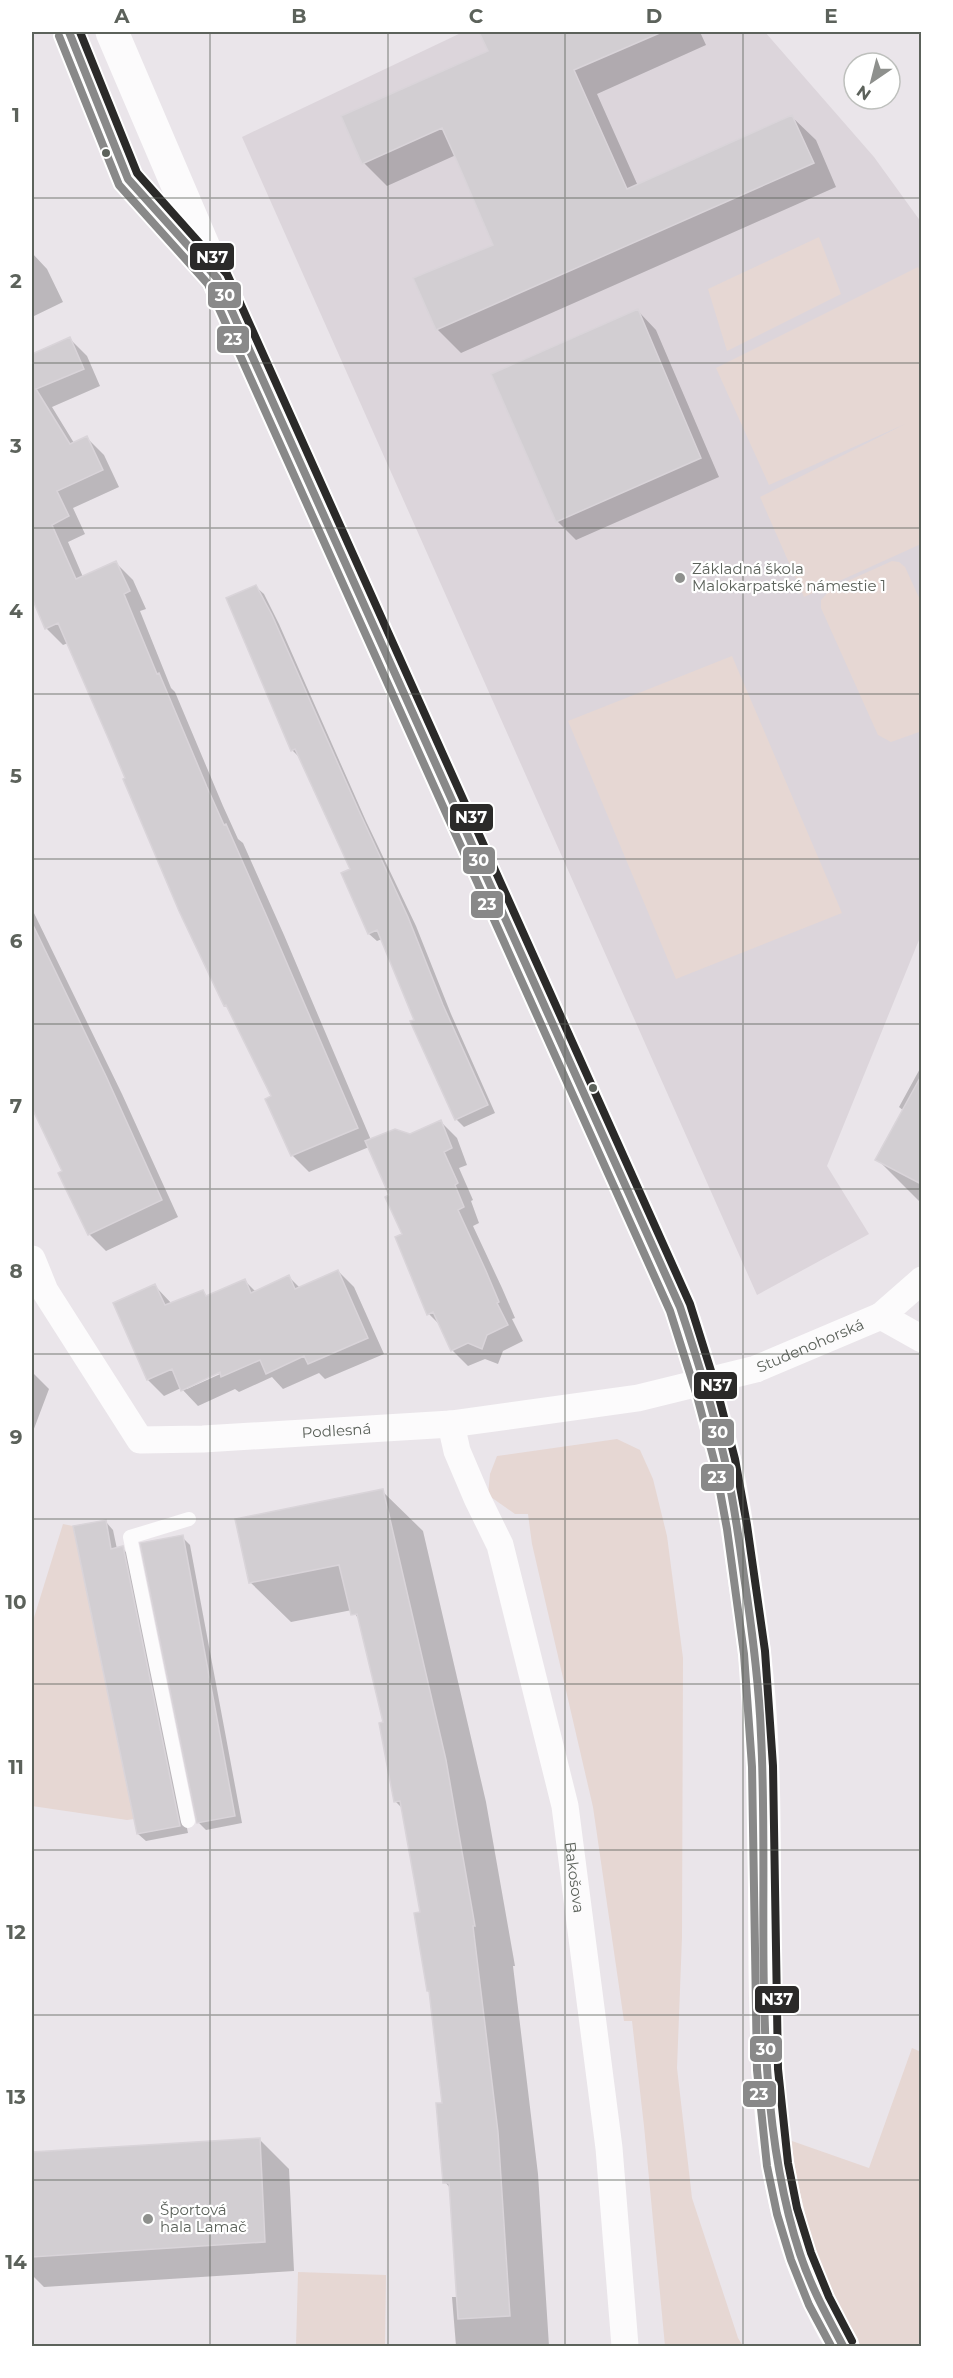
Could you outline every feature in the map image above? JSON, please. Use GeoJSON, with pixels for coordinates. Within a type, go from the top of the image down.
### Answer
{"type":"FeatureCollection","features":[{"type":"Feature","properties":{"kind":"street"},"geometry":{"type":"LineString","coordinates":[[112,32],[217,278],[680,1307],[705,1383],[722,1446],[738,1538],[759,1697],[766,2068],[772,2134],[789,2222],[803,2268],[827,2320],[843,2346]]}},
{"type":"Feature","properties":{"kind":"street"},"geometry":{"type":"LineString","coordinates":[[32,1259],[38,1290]]}},
{"type":"Feature","properties":{"kind":"street","name":"Studenohorská"},"geometry":{"type":"LineString","coordinates":[[705,1383],[756,1369],[881,1316],[921,1280]]}},
{"type":"Feature","properties":{"kind":"street","name":"Podlesná"},"geometry":{"type":"LineString","coordinates":[[38,1290],[140,1440],[203,1439],[451,1424],[638,1398],[705,1383]]}},
{"type":"Feature","properties":{"kind":"street","name":"Studenohorská"},"geometry":{"type":"LineString","coordinates":[[881,1316],[921,1339]]}},
{"type":"Feature","properties":{"kind":"street","name":"Bakošova"},"geometry":{"type":"LineString","coordinates":[[451,1424],[461,1461],[500,1545],[565,1806],[609,2148],[625,2346]]}},
{"type":"Feature","properties":{"kind":"lane"},"geometry":{"type":"LineString","coordinates":[[69,32],[128,179],[217,278]]}},
{"type":"Feature","properties":{"kind":"lane"},"geometry":{"type":"LineString","coordinates":[[188,1821],[130,1537],[189,1519]]}},
{"type":"Feature","properties":{"kind":"shaded area","name":"Základná škola Malokarpatské námestie 1"},"geometry":{"type":"Polygon","coordinates":[[[463,32],[511,32],[515,39],[532,32],[765,32],[874,157],[921,222],[921,935],[827,1166],[869,1234],[757,1295],[242,137],[463,32]]]}},
{"type":"Feature","properties":{"kind":"shaded area"},"geometry":{"type":"Polygon","coordinates":[[[819,237],[841,294],[727,351],[708,289],[819,237]]]}},
{"type":"Feature","properties":{"kind":"shaded area"},"geometry":{"type":"Polygon","coordinates":[[[918,267],[922,275],[921,544],[804,597],[760,497],[905,424],[769,485],[716,368],[918,267]]]}},
{"type":"Feature","properties":{"kind":"shaded area"},"geometry":{"type":"Polygon","coordinates":[[[892,561],[899,562],[905,567],[921,602],[922,731],[891,742],[878,735],[821,608],[821,600],[832,588],[892,561]]]}},
{"type":"Feature","properties":{"kind":"shaded area"},"geometry":{"type":"Polygon","coordinates":[[[732,656],[842,913],[676,979],[568,721],[732,656]]]}},
{"type":"Feature","properties":{"kind":"shaded area"},"geometry":{"type":"Polygon","coordinates":[[[617,1439],[640,1450],[653,1479],[667,1536],[683,1658],[682,1937],[677,2068],[692,2198],[738,2338],[743,2346],[665,2346],[632,2021],[624,2021],[593,1807],[532,1544],[528,1514],[515,1514],[488,1495],[490,1474],[497,1456],[617,1439]]]}},
{"type":"Feature","properties":{"kind":"shaded area"},"geometry":{"type":"Polygon","coordinates":[[[63,1524],[73,1526],[134,1819],[127,1820],[32,1806],[32,1624],[63,1524]]]}},
{"type":"Feature","properties":{"kind":"shaded area"},"geometry":{"type":"Polygon","coordinates":[[[912,2048],[921,2052],[921,2346],[843,2346],[772,2134],[869,2168],[912,2048]]]}},
{"type":"Feature","properties":{"kind":"shaded area"},"geometry":{"type":"Polygon","coordinates":[[[298,2272],[386,2275],[385,2346],[296,2346],[298,2272]]]}},
{"type":"Feature","properties":{"kind":"building"},"geometry":{"type":"Polygon","coordinates":[[[479,32],[662,32],[574,70],[627,189],[792,115],[814,163],[436,330],[413,278],[493,245],[456,159],[442,128],[362,164],[341,116],[488,51],[479,32]]]}},
{"type":"Feature","properties":{"kind":"building"},"geometry":{"type":"Polygon","coordinates":[[[638,309],[701,458],[556,522],[491,374],[638,309]]]}},
{"type":"Feature","properties":{"kind":"building"},"geometry":{"type":"Polygon","coordinates":[[[70,337],[84,369],[36,389],[70,444],[87,436],[103,470],[57,491],[69,516],[52,525],[76,579],[116,561],[130,591],[124,594],[157,674],[159,673],[224,825],[226,824],[358,1128],[291,1156],[265,1099],[271,1096],[226,1005],[224,1006],[179,911],[58,623],[45,629],[32,598],[32,354],[70,337]]]}},
{"type":"Feature","properties":{"kind":"building"},"geometry":{"type":"Polygon","coordinates":[[[256,585],[272,615],[408,917],[443,1005],[488,1105],[455,1120],[410,1021],[414,1020],[377,930],[368,934],[341,873],[350,869],[295,749],[291,751],[226,598],[256,585]]]}},
{"type":"Feature","properties":{"kind":"building"},"geometry":{"type":"Polygon","coordinates":[[[32,923],[106,1076],[162,1200],[88,1235],[58,1173],[62,1171],[32,1108],[32,923]]]}},
{"type":"Feature","properties":{"kind":"building"},"geometry":{"type":"Polygon","coordinates":[[[921,1076],[921,1184],[875,1160],[921,1076]]]}},
{"type":"Feature","properties":{"kind":"building"},"geometry":{"type":"Polygon","coordinates":[[[441,1120],[452,1148],[444,1152],[458,1183],[455,1185],[464,1207],[458,1210],[508,1325],[487,1335],[482,1349],[468,1343],[451,1351],[433,1312],[427,1315],[395,1237],[402,1234],[385,1197],[389,1195],[365,1141],[395,1129],[410,1134],[441,1120]]]}},
{"type":"Feature","properties":{"kind":"building"},"geometry":{"type":"Polygon","coordinates":[[[338,1270],[368,1338],[308,1364],[304,1356],[266,1374],[260,1360],[221,1377],[220,1372],[181,1391],[172,1369],[147,1380],[113,1303],[155,1284],[165,1305],[203,1290],[206,1296],[245,1279],[251,1293],[289,1275],[295,1289],[338,1270]]]}},
{"type":"Feature","properties":{"kind":"building"},"geometry":{"type":"Polygon","coordinates":[[[383,1489],[446,1760],[475,1926],[473,1926],[498,2132],[510,2316],[458,2319],[449,2183],[443,2183],[436,2103],[442,2103],[429,1991],[427,1991],[414,1913],[420,1912],[400,1801],[394,1802],[379,1723],[383,1722],[357,1614],[351,1615],[339,1565],[249,1583],[235,1519],[383,1489]]]}},
{"type":"Feature","properties":{"kind":"building"},"geometry":{"type":"Polygon","coordinates":[[[106,1520],[111,1549],[123,1546],[180,1826],[137,1834],[73,1526],[106,1520]]]}},
{"type":"Feature","properties":{"kind":"building"},"geometry":{"type":"Polygon","coordinates":[[[183,1535],[235,1816],[197,1823],[140,1543],[183,1535]]]}},
{"type":"Feature","properties":{"kind":"building","name":"Športová hala Lamač"},"geometry":{"type":"Polygon","coordinates":[[[260,2138],[265,2242],[32,2257],[32,2152],[260,2138]]]}},
{"type":"Feature","properties":{"kind":"transit line","name":"30"},"geometry":{"type":"LineString","coordinates":[[69,32],[128,179],[217,278],[680,1307],[725,1461],[738,1533],[755,1656],[763,1799],[764,1998],[773,2129],[783,2192],[800,2254],[814,2290],[843,2346]]}},
{"type":"Feature","properties":{"kind":"transit line","name":"N37"},"geometry":{"type":"LineString","coordinates":[[80,32],[137,173],[227,274],[690,1304],[717,1390],[735,1459],[765,1651],[773,1766],[778,2069],[788,2163],[797,2208],[811,2253],[829,2297],[852,2341]]}},
{"type":"Feature","properties":{"kind":"transit line","name":"23"},"geometry":{"type":"LineString","coordinates":[[59,36],[119,185],[208,284],[670,1311],[697,1396],[715,1464],[727,1529],[744,1654],[752,1767],[757,2070],[767,2166],[777,2214],[791,2260],[809,2305],[831,2346]]}},
{"type":"Feature","properties":{"kind":"place","name":"Základná škola Malokarpatské námestie 1"},"geometry":{"type":"Point","coordinates":[680,578]}},
{"type":"Feature","properties":{"kind":"place","name":"Športová hala Lamač"},"geometry":{"type":"Point","coordinates":[148,2219]}}]}
